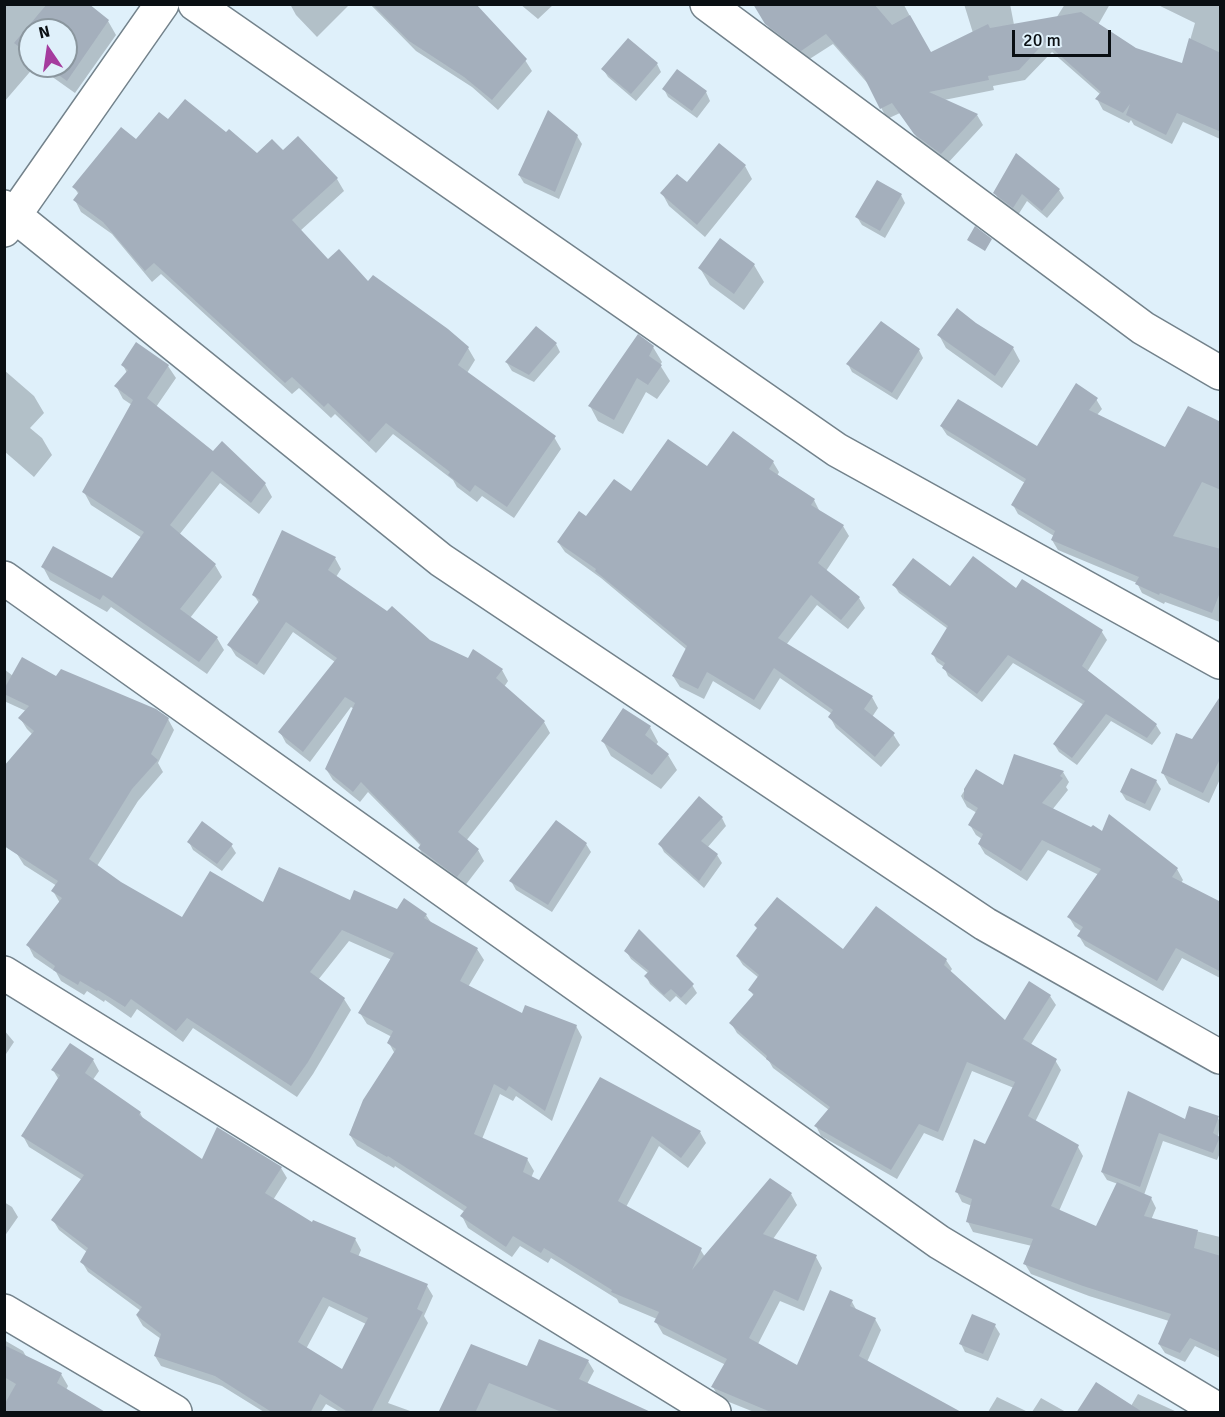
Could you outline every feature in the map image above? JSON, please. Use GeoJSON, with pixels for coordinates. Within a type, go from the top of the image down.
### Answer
{"type":"FeatureCollection","features":[{"type":"Feature","properties":{"kind":"street"},"geometry":{"type":"LineString","coordinates":[[162,4],[8,217],[441,560],[985,924],[1221,1057]]}},
{"type":"Feature","properties":{"kind":"street"},"geometry":{"type":"LineString","coordinates":[[195,4],[837,450],[1221,662]]}},
{"type":"Feature","properties":{"kind":"street"},"geometry":{"type":"LineString","coordinates":[[707,4],[1143,328],[1221,373]]}},
{"type":"Feature","properties":{"kind":"street"},"geometry":{"type":"LineString","coordinates":[[4,578],[939,1242],[1221,1411]]}},
{"type":"Feature","properties":{"kind":"street"},"geometry":{"type":"LineString","coordinates":[[4,974],[714,1413]]}},
{"type":"Feature","properties":{"kind":"street"},"geometry":{"type":"LineString","coordinates":[[4,1311],[175,1413]]}},
{"type":"Feature","properties":{"kind":"building"},"geometry":{"type":"Polygon","coordinates":[[[47,4],[89,4],[109,20],[78,65],[78,18],[35,18],[47,4]]]}},
{"type":"Feature","properties":{"kind":"building"},"geometry":{"type":"Polygon","coordinates":[[[372,4],[476,4],[527,59],[492,100],[464,77],[409,41],[372,4]]]}},
{"type":"Feature","properties":{"kind":"building"},"geometry":{"type":"Polygon","coordinates":[[[753,4],[874,4],[892,25],[910,15],[931,52],[988,24],[990,28],[1081,12],[1136,48],[1182,63],[1189,38],[1221,53],[1221,132],[1177,113],[1166,135],[1126,115],[1130,104],[1123,113],[1095,99],[1101,92],[1045,42],[1019,70],[988,76],[989,80],[929,92],[978,114],[941,154],[914,134],[892,103],[880,109],[864,77],[826,34],[801,51],[765,24],[753,4]]]}},
{"type":"Feature","properties":{"kind":"building"},"geometry":{"type":"Polygon","coordinates":[[[628,38],[658,63],[631,94],[601,69],[628,38]]]}},
{"type":"Feature","properties":{"kind":"building"},"geometry":{"type":"Polygon","coordinates":[[[677,69],[707,91],[692,111],[662,89],[677,69]]]}},
{"type":"Feature","properties":{"kind":"building"},"geometry":{"type":"Polygon","coordinates":[[[185,99],[226,132],[229,129],[257,153],[272,139],[283,150],[298,136],[338,178],[292,220],[328,259],[339,249],[368,281],[373,275],[448,329],[469,347],[458,365],[556,436],[507,507],[475,485],[470,492],[448,475],[450,472],[386,423],[369,442],[328,403],[324,407],[292,377],[285,383],[154,263],[145,271],[103,222],[73,200],[79,192],[72,187],[121,127],[136,139],[159,112],[168,119],[185,99]]]}},
{"type":"Feature","properties":{"kind":"building"},"geometry":{"type":"Polygon","coordinates":[[[548,110],[578,135],[555,192],[518,175],[548,110]]]}},
{"type":"Feature","properties":{"kind":"building"},"geometry":{"type":"Polygon","coordinates":[[[719,143],[746,165],[697,225],[660,193],[677,174],[687,182],[719,143]]]}},
{"type":"Feature","properties":{"kind":"building"},"geometry":{"type":"Polygon","coordinates":[[[1016,153],[1060,189],[1042,211],[1022,194],[1013,208],[993,193],[1016,153]]]}},
{"type":"Feature","properties":{"kind":"building"},"geometry":{"type":"Polygon","coordinates":[[[877,180],[902,194],[880,231],[855,217],[877,180]]]}},
{"type":"Feature","properties":{"kind":"building"},"geometry":{"type":"Polygon","coordinates":[[[975,226],[992,239],[985,251],[967,240],[975,226]]]}},
{"type":"Feature","properties":{"kind":"building"},"geometry":{"type":"Polygon","coordinates":[[[720,238],[755,264],[734,294],[698,268],[720,238]]]}},
{"type":"Feature","properties":{"kind":"building"},"geometry":{"type":"Polygon","coordinates":[[[957,308],[1014,347],[995,376],[937,335],[957,308]]]}},
{"type":"Feature","properties":{"kind":"building"},"geometry":{"type":"Polygon","coordinates":[[[881,321],[920,349],[892,393],[846,364],[881,321]]]}},
{"type":"Feature","properties":{"kind":"building"},"geometry":{"type":"Polygon","coordinates":[[[536,326],[557,343],[529,375],[505,362],[536,326]]]}},
{"type":"Feature","properties":{"kind":"building"},"geometry":{"type":"Polygon","coordinates":[[[638,334],[654,346],[649,356],[662,365],[648,385],[637,378],[614,420],[588,406],[638,334]]]}},
{"type":"Feature","properties":{"kind":"building"},"geometry":{"type":"Polygon","coordinates":[[[136,342],[169,365],[147,398],[213,451],[222,441],[266,483],[251,503],[212,471],[170,525],[216,564],[180,609],[218,637],[199,662],[103,595],[100,600],[41,567],[53,546],[112,578],[144,532],[82,492],[133,400],[114,386],[128,370],[121,365],[136,342]]]}},
{"type":"Feature","properties":{"kind":"building"},"geometry":{"type":"Polygon","coordinates":[[[1076,383],[1098,398],[1089,410],[1165,447],[1188,406],[1221,422],[1221,490],[1202,482],[1173,536],[1221,549],[1221,590],[1212,613],[1160,593],[1159,595],[1135,584],[1139,577],[1051,540],[1055,531],[1011,505],[1026,479],[940,426],[958,399],[1037,446],[1076,383]]]}},
{"type":"Feature","properties":{"kind":"building"},"geometry":{"type":"Polygon","coordinates":[[[733,431],[774,461],[769,469],[815,499],[811,505],[844,525],[818,563],[860,597],[841,620],[811,595],[778,638],[873,696],[864,709],[895,733],[875,757],[828,717],[833,710],[774,668],[754,700],[707,672],[698,689],[672,676],[687,646],[595,571],[596,569],[557,542],[579,511],[586,516],[614,479],[631,491],[668,439],[707,466],[733,431]]]}},
{"type":"Feature","properties":{"kind":"building"},"geometry":{"type":"Polygon","coordinates":[[[282,530],[336,557],[328,570],[387,611],[392,606],[430,640],[468,658],[473,649],[503,669],[496,678],[545,721],[458,832],[479,849],[457,877],[418,848],[421,844],[361,782],[353,792],[325,769],[355,703],[345,697],[303,752],[278,732],[337,658],[286,622],[257,665],[227,645],[260,600],[252,595],[282,530]]]}},
{"type":"Feature","properties":{"kind":"building"},"geometry":{"type":"Polygon","coordinates":[[[973,556],[1016,588],[1022,579],[1103,630],[1082,666],[1157,724],[1147,738],[1106,714],[1072,758],[1053,744],[1085,701],[1008,655],[977,694],[942,668],[945,663],[931,654],[948,626],[892,585],[913,558],[950,586],[973,556]]]}},
{"type":"Feature","properties":{"kind":"building"},"geometry":{"type":"Polygon","coordinates":[[[22,657],[56,676],[61,669],[156,709],[169,718],[151,754],[158,760],[132,789],[89,859],[121,882],[182,917],[210,871],[263,902],[279,867],[350,900],[354,890],[397,909],[404,898],[427,914],[424,918],[478,948],[460,981],[522,1013],[525,1005],[577,1025],[545,1111],[509,1086],[506,1091],[494,1084],[474,1134],[528,1158],[523,1172],[539,1180],[600,1077],[701,1131],[681,1158],[652,1136],[618,1201],[702,1248],[692,1270],[770,1178],[792,1193],[763,1234],[817,1255],[798,1301],[774,1290],[749,1338],[797,1365],[830,1290],[853,1300],[850,1306],[876,1318],[859,1356],[963,1413],[773,1413],[711,1387],[727,1359],[654,1322],[659,1312],[611,1292],[612,1290],[544,1248],[541,1253],[513,1236],[506,1247],[460,1216],[467,1207],[388,1156],[349,1135],[363,1100],[396,1049],[387,1043],[393,1031],[358,1013],[394,953],[342,930],[310,972],[345,998],[308,1062],[291,1086],[187,1018],[176,1031],[131,999],[125,1007],[98,990],[80,981],[78,985],[53,970],[55,966],[26,945],[62,898],[51,891],[58,881],[4,846],[4,766],[34,731],[18,718],[29,706],[4,694],[4,689],[22,657]]]}},
{"type":"Feature","properties":{"kind":"building"},"geometry":{"type":"Polygon","coordinates":[[[1221,695],[1221,757],[1203,793],[1161,773],[1176,733],[1192,739],[1221,695]]]}},
{"type":"Feature","properties":{"kind":"building"},"geometry":{"type":"Polygon","coordinates":[[[623,708],[651,726],[645,735],[669,754],[652,775],[601,741],[623,708]]]}},
{"type":"Feature","properties":{"kind":"building"},"geometry":{"type":"Polygon","coordinates":[[[1014,754],[1064,771],[1060,776],[1063,778],[1042,803],[1102,831],[1109,814],[1178,868],[1172,877],[1221,902],[1221,972],[1176,948],[1157,981],[1077,936],[1083,927],[1067,917],[1101,869],[1042,840],[1021,871],[978,844],[983,834],[968,825],[978,808],[964,799],[964,789],[976,769],[1003,785],[1014,754]]]}},
{"type":"Feature","properties":{"kind":"building"},"geometry":{"type":"Polygon","coordinates":[[[1131,768],[1157,780],[1145,804],[1120,792],[1131,768]]]}},
{"type":"Feature","properties":{"kind":"building"},"geometry":{"type":"Polygon","coordinates":[[[699,796],[723,817],[701,841],[718,854],[699,881],[658,844],[699,796]]]}},
{"type":"Feature","properties":{"kind":"building"},"geometry":{"type":"Polygon","coordinates":[[[556,820],[587,843],[548,905],[509,881],[556,820]]]}},
{"type":"Feature","properties":{"kind":"building"},"geometry":{"type":"Polygon","coordinates":[[[202,821],[233,844],[217,864],[187,842],[202,821]]]}},
{"type":"Feature","properties":{"kind":"building"},"geometry":{"type":"Polygon","coordinates":[[[777,897],[843,949],[876,906],[947,959],[944,965],[1005,1020],[1029,981],[1051,995],[1023,1039],[1057,1059],[1028,1116],[1079,1145],[1051,1206],[1096,1226],[1117,1182],[1152,1197],[1144,1216],[1198,1230],[1194,1248],[1221,1256],[1221,1352],[1190,1338],[1180,1353],[1158,1344],[1171,1314],[1023,1264],[1033,1239],[966,1222],[972,1199],[955,1192],[974,1139],[985,1144],[1015,1082],[967,1062],[938,1132],[919,1124],[891,1170],[814,1126],[830,1107],[766,1059],[767,1056],[729,1023],[754,994],[748,990],[759,975],[736,956],[757,928],[754,925],[777,897]]]}},
{"type":"Feature","properties":{"kind":"building"},"geometry":{"type":"Polygon","coordinates":[[[639,929],[694,984],[681,998],[671,989],[664,995],[644,976],[649,971],[624,951],[639,929]]]}},
{"type":"Feature","properties":{"kind":"building"},"geometry":{"type":"Polygon","coordinates":[[[70,1043],[94,1059],[85,1073],[141,1112],[139,1115],[202,1159],[217,1127],[282,1167],[265,1193],[312,1222],[313,1220],[356,1238],[350,1252],[428,1284],[417,1309],[423,1312],[371,1413],[349,1413],[320,1394],[310,1413],[273,1413],[215,1376],[154,1356],[161,1334],[136,1315],[142,1307],[80,1262],[88,1248],[51,1220],[84,1175],[21,1136],[60,1075],[51,1070],[70,1043]],[[323,1297],[298,1342],[342,1369],[368,1318],[323,1297]]]}},
{"type":"Feature","properties":{"kind":"building"},"geometry":{"type":"Polygon","coordinates":[[[1128,1091],[1185,1119],[1189,1106],[1219,1116],[1213,1133],[1220,1137],[1213,1153],[1159,1133],[1140,1187],[1101,1172],[1128,1091]]]}},
{"type":"Feature","properties":{"kind":"building"},"geometry":{"type":"Polygon","coordinates":[[[972,1314],[996,1324],[983,1354],[959,1344],[972,1314]]]}},
{"type":"Feature","properties":{"kind":"building"},"geometry":{"type":"Polygon","coordinates":[[[539,1339],[589,1360],[579,1379],[653,1413],[564,1413],[489,1383],[475,1413],[438,1413],[471,1344],[527,1366],[539,1339]]]}},
{"type":"Feature","properties":{"kind":"building"},"geometry":{"type":"Polygon","coordinates":[[[4,1345],[62,1373],[57,1383],[107,1413],[4,1413],[4,1405],[16,1384],[4,1377],[4,1345]]]}},
{"type":"Feature","properties":{"kind":"building"},"geometry":{"type":"Polygon","coordinates":[[[1096,1382],[1144,1413],[1076,1413],[1096,1382]]]}}]}
